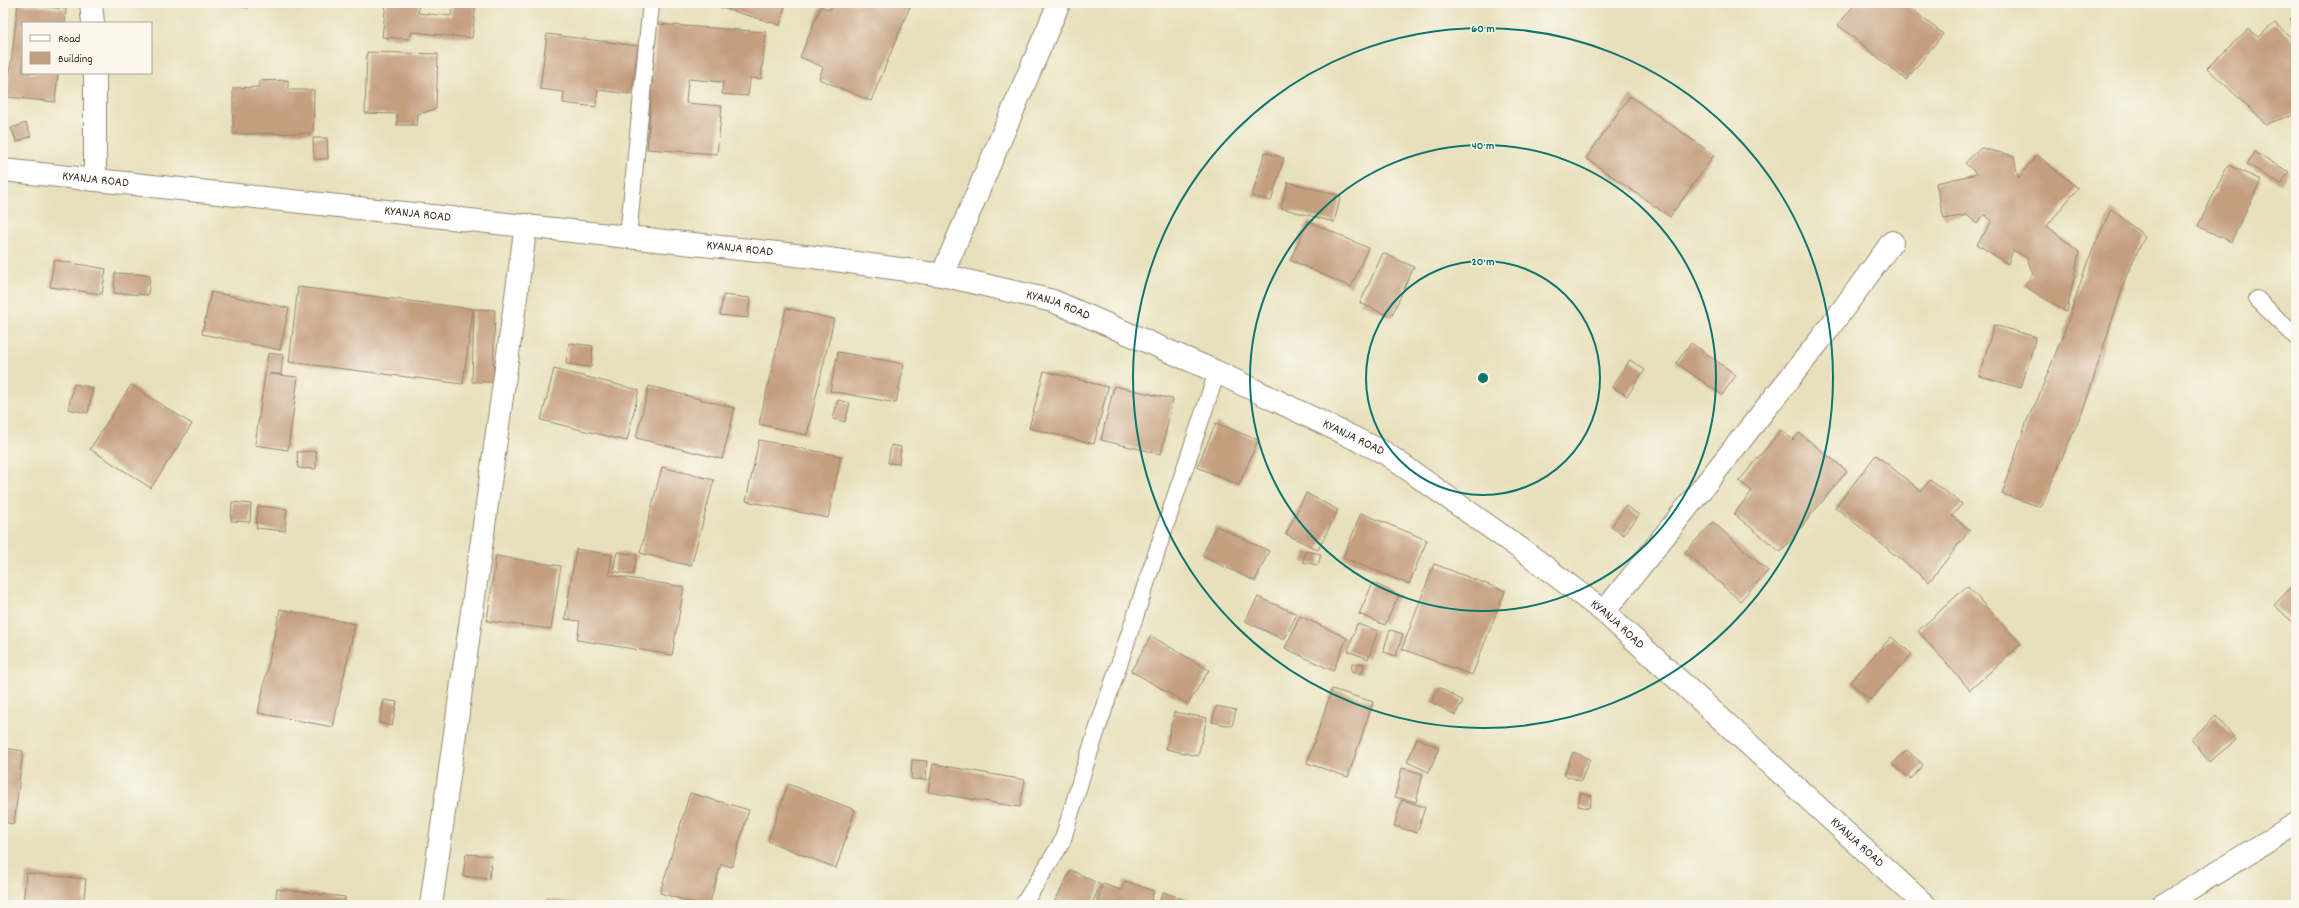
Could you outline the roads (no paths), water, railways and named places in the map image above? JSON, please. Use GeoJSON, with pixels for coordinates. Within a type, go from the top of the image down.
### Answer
{"type":"FeatureCollection","features":[{"type":"Feature","properties":{"kind":"street"},"geometry":{"type":"LineString","coordinates":[[91,3],[93,22]]}},
{"type":"Feature","properties":{"kind":"street"},"geometry":{"type":"LineString","coordinates":[[942,275],[1059,3]]}},
{"type":"Feature","properties":{"kind":"street"},"geometry":{"type":"LineString","coordinates":[[94,180],[96,74]]}},
{"type":"Feature","properties":{"kind":"street","name":"KYANJA ROAD"},"geometry":{"type":"LineString","coordinates":[[3,170],[814,257],[942,275],[1052,301],[1217,372],[1385,453],[1528,554],[1604,612],[1925,905]]}},
{"type":"Feature","properties":{"kind":"street"},"geometry":{"type":"LineString","coordinates":[[431,905],[526,225]]}},
{"type":"Feature","properties":{"kind":"street"},"geometry":{"type":"LineString","coordinates":[[1604,612],[1824,335],[1892,242]]}},
{"type":"Feature","properties":{"kind":"street"},"geometry":{"type":"LineString","coordinates":[[2163,905],[2296,824]]}},
{"type":"Feature","properties":{"kind":"lane"},"geometry":{"type":"LineString","coordinates":[[628,236],[651,3]]}},
{"type":"Feature","properties":{"kind":"lane"},"geometry":{"type":"LineString","coordinates":[[2257,299],[2296,337]]}},
{"type":"Feature","properties":{"kind":"lane"},"geometry":{"type":"LineString","coordinates":[[1023,905],[1062,842],[1084,769],[1217,372]]}}]}
